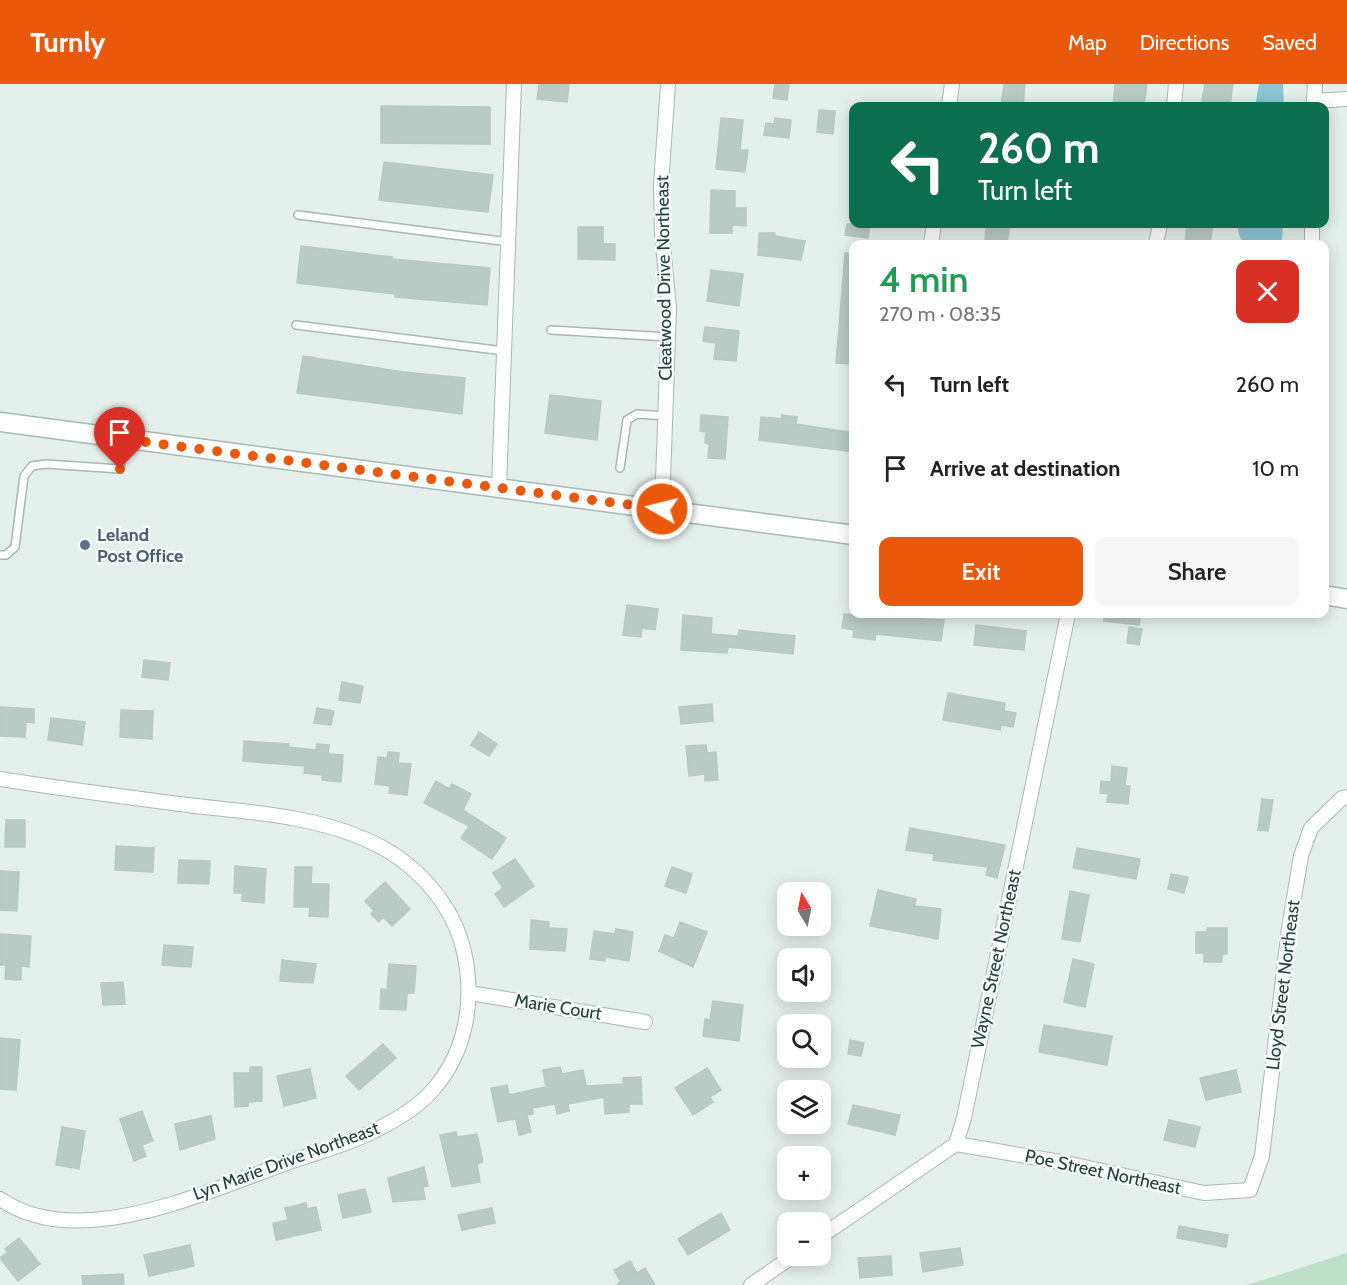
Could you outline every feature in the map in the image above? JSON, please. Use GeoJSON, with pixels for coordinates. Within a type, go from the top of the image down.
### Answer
{"type":"FeatureCollection","features":[{"type":"Feature","properties":{"kind":"main road"},"geometry":{"type":"LineString","coordinates":[[0,422],[849,534]]}},
{"type":"Feature","properties":{"kind":"main road"},"geometry":{"type":"LineString","coordinates":[[1329,597],[1347,599]]}},
{"type":"Feature","properties":{"kind":"street"},"geometry":{"type":"LineString","coordinates":[[499,487],[514,84]]}},
{"type":"Feature","properties":{"kind":"street","name":"Cleatwood Drive Northeast"},"geometry":{"type":"LineString","coordinates":[[662,509],[668,337],[661,184],[668,84]]}},
{"type":"Feature","properties":{"kind":"street"},"geometry":{"type":"LineString","coordinates":[[950,102],[952,84]]}},
{"type":"Feature","properties":{"kind":"street"},"geometry":{"type":"LineString","coordinates":[[1174,102],[1176,84]]}},
{"type":"Feature","properties":{"kind":"street"},"geometry":{"type":"LineString","coordinates":[[1314,102],[1315,84]]}},
{"type":"Feature","properties":{"kind":"street"},"geometry":{"type":"LineString","coordinates":[[1327,102],[1347,99]]}},
{"type":"Feature","properties":{"kind":"street","name":"Wayne Street Northeast"},"geometry":{"type":"LineString","coordinates":[[956,1144],[964,1118],[1067,618]]}},
{"type":"Feature","properties":{"kind":"street","name":"Lyn Marie Drive Northeast"},"geometry":{"type":"LineString","coordinates":[[0,779],[270,815],[338,828],[367,840],[396,854],[440,897],[461,937],[470,993],[464,1028],[454,1062],[431,1092],[409,1112],[373,1132],[191,1197],[133,1214],[93,1220],[51,1220],[18,1211],[0,1199]]}},
{"type":"Feature","properties":{"kind":"street","name":"Lloyd Street Northeast"},"geometry":{"type":"LineString","coordinates":[[1250,1190],[1262,1156],[1289,928],[1301,856],[1311,828],[1342,798],[1347,797]]}},
{"type":"Feature","properties":{"kind":"street","name":"Marie Court"},"geometry":{"type":"LineString","coordinates":[[470,993],[645,1022]]}},
{"type":"Feature","properties":{"kind":"street"},"geometry":{"type":"LineString","coordinates":[[831,1229],[956,1144]]}},
{"type":"Feature","properties":{"kind":"street","name":"Poe Street Northeast"},"geometry":{"type":"LineString","coordinates":[[956,1144],[1066,1163],[1204,1193],[1250,1190]]}},
{"type":"Feature","properties":{"kind":"street"},"geometry":{"type":"LineString","coordinates":[[751,1285],[779,1266]]}},
{"type":"Feature","properties":{"kind":"lane"},"geometry":{"type":"LineString","coordinates":[[298,215],[508,242]]}},
{"type":"Feature","properties":{"kind":"lane"},"geometry":{"type":"LineString","coordinates":[[296,325],[504,351]]}},
{"type":"Feature","properties":{"kind":"lane"},"geometry":{"type":"LineString","coordinates":[[551,330],[668,337]]}},
{"type":"Feature","properties":{"kind":"lane"},"geometry":{"type":"LineString","coordinates":[[620,468],[627,420],[637,414],[666,416]]}},
{"type":"Feature","properties":{"kind":"lane"},"geometry":{"type":"LineString","coordinates":[[0,555],[6,555],[15,547],[24,476],[32,466],[46,464],[120,469],[122,439]]}},
{"type":"Feature","properties":{"kind":"green space"},"geometry":{"type":"Polygon","coordinates":[[[1347,1253],[1347,1285],[1247,1285],[1347,1253]]]}},
{"type":"Feature","properties":{"kind":"water"},"geometry":{"type":"Polygon","coordinates":[[[1259,84],[1283,84],[1284,102],[1256,102],[1259,84]]]}},
{"type":"Feature","properties":{"kind":"water"},"geometry":{"type":"Polygon","coordinates":[[[1238,228],[1283,228],[1282,240],[1242,240],[1238,228]]]}},
{"type":"Feature","properties":{"kind":"building"},"geometry":{"type":"Polygon","coordinates":[[[539,84],[569,85],[567,102],[537,99],[539,84]]]}},
{"type":"Feature","properties":{"kind":"building"},"geometry":{"type":"Polygon","coordinates":[[[775,84],[789,84],[787,100],[773,98],[775,84]]]}},
{"type":"Feature","properties":{"kind":"building"},"geometry":{"type":"Polygon","coordinates":[[[1004,84],[1025,84],[1023,102],[1002,102],[1004,84]]]}},
{"type":"Feature","properties":{"kind":"building"},"geometry":{"type":"Polygon","coordinates":[[[1115,84],[1147,84],[1145,102],[1113,102],[1115,84]]]}},
{"type":"Feature","properties":{"kind":"building"},"geometry":{"type":"Polygon","coordinates":[[[1205,84],[1233,84],[1231,102],[1202,102],[1205,84]]]}},
{"type":"Feature","properties":{"kind":"building"},"geometry":{"type":"Polygon","coordinates":[[[381,106],[490,107],[490,144],[381,143],[381,106]]]}},
{"type":"Feature","properties":{"kind":"building"},"geometry":{"type":"Polygon","coordinates":[[[819,110],[835,111],[833,134],[817,132],[819,110]]]}},
{"type":"Feature","properties":{"kind":"building"},"geometry":{"type":"Polygon","coordinates":[[[721,118],[743,120],[740,150],[748,150],[745,172],[716,169],[721,118]]]}},
{"type":"Feature","properties":{"kind":"building"},"geometry":{"type":"Polygon","coordinates":[[[775,118],[791,120],[789,138],[764,135],[766,123],[774,124],[775,118]]]}},
{"type":"Feature","properties":{"kind":"building"},"geometry":{"type":"Polygon","coordinates":[[[384,162],[493,175],[488,212],[379,200],[384,162]]]}},
{"type":"Feature","properties":{"kind":"building"},"geometry":{"type":"Polygon","coordinates":[[[711,190],[735,191],[735,208],[746,208],[746,226],[732,225],[732,233],[710,233],[711,190]]]}},
{"type":"Feature","properties":{"kind":"building"},"geometry":{"type":"Polygon","coordinates":[[[847,224],[849,228],[869,228],[868,238],[845,235],[847,224]]]}},
{"type":"Feature","properties":{"kind":"building"},"geometry":{"type":"Polygon","coordinates":[[[578,227],[603,227],[603,244],[615,244],[615,260],[578,259],[578,227]]]}},
{"type":"Feature","properties":{"kind":"building"},"geometry":{"type":"Polygon","coordinates":[[[986,228],[1009,228],[1008,240],[985,240],[986,228]]]}},
{"type":"Feature","properties":{"kind":"building"},"geometry":{"type":"Polygon","coordinates":[[[1187,228],[1212,228],[1211,240],[1185,240],[1187,228]]]}},
{"type":"Feature","properties":{"kind":"building"},"geometry":{"type":"Polygon","coordinates":[[[759,233],[775,233],[775,236],[805,241],[801,260],[758,255],[759,233]]]}},
{"type":"Feature","properties":{"kind":"building"},"geometry":{"type":"Polygon","coordinates":[[[301,246],[392,257],[392,259],[490,268],[487,305],[395,297],[395,294],[297,283],[301,246]]]}},
{"type":"Feature","properties":{"kind":"building"},"geometry":{"type":"Polygon","coordinates":[[[845,253],[849,253],[849,364],[836,363],[845,253]]]}},
{"type":"Feature","properties":{"kind":"building"},"geometry":{"type":"Polygon","coordinates":[[[711,270],[743,274],[739,306],[707,301],[711,270]]]}},
{"type":"Feature","properties":{"kind":"building"},"geometry":{"type":"Polygon","coordinates":[[[705,327],[739,331],[736,361],[714,359],[716,343],[703,341],[705,327]]]}},
{"type":"Feature","properties":{"kind":"building"},"geometry":{"type":"Polygon","coordinates":[[[303,356],[403,372],[465,378],[462,414],[297,393],[303,356]]]}},
{"type":"Feature","properties":{"kind":"building"},"geometry":{"type":"Polygon","coordinates":[[[550,395],[601,401],[597,440],[545,433],[550,395]]]}},
{"type":"Feature","properties":{"kind":"building"},"geometry":{"type":"Polygon","coordinates":[[[701,415],[728,417],[725,459],[708,458],[709,444],[705,443],[706,432],[700,431],[701,415]]]}},
{"type":"Feature","properties":{"kind":"building"},"geometry":{"type":"Polygon","coordinates":[[[782,415],[797,417],[796,424],[849,432],[849,451],[759,440],[761,417],[782,419],[782,415]]]}},
{"type":"Feature","properties":{"kind":"building"},"geometry":{"type":"Polygon","coordinates":[[[627,605],[658,609],[655,630],[642,628],[641,637],[623,635],[627,605]]]}},
{"type":"Feature","properties":{"kind":"building"},"geometry":{"type":"Polygon","coordinates":[[[844,614],[849,614],[849,618],[944,620],[941,641],[876,634],[875,640],[853,637],[854,630],[842,628],[844,614]]]}},
{"type":"Feature","properties":{"kind":"building"},"geometry":{"type":"Polygon","coordinates":[[[683,615],[712,618],[711,634],[738,636],[739,630],[795,636],[793,654],[728,647],[727,653],[681,650],[683,615]]]}},
{"type":"Feature","properties":{"kind":"building"},"geometry":{"type":"Polygon","coordinates":[[[1104,618],[1140,618],[1139,625],[1104,621],[1104,618]]]}},
{"type":"Feature","properties":{"kind":"building"},"geometry":{"type":"Polygon","coordinates":[[[976,625],[1026,631],[1024,650],[974,645],[976,625]]]}},
{"type":"Feature","properties":{"kind":"building"},"geometry":{"type":"Polygon","coordinates":[[[1129,627],[1142,629],[1139,645],[1127,643],[1129,627]]]}},
{"type":"Feature","properties":{"kind":"building"},"geometry":{"type":"Polygon","coordinates":[[[144,660],[170,663],[168,680],[142,677],[144,660]]]}},
{"type":"Feature","properties":{"kind":"building"},"geometry":{"type":"Polygon","coordinates":[[[342,682],[363,686],[360,703],[339,700],[342,682]]]}},
{"type":"Feature","properties":{"kind":"building"},"geometry":{"type":"Polygon","coordinates":[[[948,693],[1005,703],[1004,711],[1016,713],[1013,727],[1001,725],[1000,730],[943,720],[948,693]]]}},
{"type":"Feature","properties":{"kind":"building"},"geometry":{"type":"Polygon","coordinates":[[[712,704],[713,721],[681,724],[679,707],[712,704]]]}},
{"type":"Feature","properties":{"kind":"building"},"geometry":{"type":"Polygon","coordinates":[[[0,707],[34,709],[34,723],[26,722],[25,737],[0,736],[0,707]]]}},
{"type":"Feature","properties":{"kind":"building"},"geometry":{"type":"Polygon","coordinates":[[[317,708],[334,711],[331,725],[314,723],[317,708]]]}},
{"type":"Feature","properties":{"kind":"building"},"geometry":{"type":"Polygon","coordinates":[[[121,710],[153,711],[152,739],[120,737],[121,710]]]}},
{"type":"Feature","properties":{"kind":"building"},"geometry":{"type":"Polygon","coordinates":[[[51,718],[85,722],[82,745],[48,740],[51,718]]]}},
{"type":"Feature","properties":{"kind":"building"},"geometry":{"type":"Polygon","coordinates":[[[479,732],[497,744],[489,756],[471,745],[479,732]]]}},
{"type":"Feature","properties":{"kind":"building"},"geometry":{"type":"Polygon","coordinates":[[[244,741],[289,744],[288,747],[316,750],[317,744],[329,745],[328,754],[343,755],[341,782],[322,780],[322,775],[304,773],[305,766],[243,761],[244,741]]]}},
{"type":"Feature","properties":{"kind":"building"},"geometry":{"type":"Polygon","coordinates":[[[706,745],[707,753],[716,752],[718,780],[705,781],[705,774],[689,776],[686,746],[706,745]]]}},
{"type":"Feature","properties":{"kind":"building"},"geometry":{"type":"Polygon","coordinates":[[[388,752],[399,753],[398,763],[411,764],[407,795],[389,793],[390,786],[375,784],[378,757],[387,758],[388,752]]]}},
{"type":"Feature","properties":{"kind":"building"},"geometry":{"type":"Polygon","coordinates":[[[1112,766],[1127,768],[1125,786],[1130,786],[1128,804],[1107,802],[1108,794],[1100,793],[1101,781],[1111,782],[1112,766]]]}},
{"type":"Feature","properties":{"kind":"building"},"geometry":{"type":"Polygon","coordinates":[[[436,781],[449,789],[452,784],[471,794],[463,810],[506,838],[492,859],[461,838],[469,826],[424,803],[436,781]]]}},
{"type":"Feature","properties":{"kind":"building"},"geometry":{"type":"Polygon","coordinates":[[[1262,799],[1273,800],[1268,831],[1258,830],[1262,799]]]}},
{"type":"Feature","properties":{"kind":"building"},"geometry":{"type":"Polygon","coordinates":[[[6,820],[25,820],[25,847],[5,847],[6,820]]]}},
{"type":"Feature","properties":{"kind":"building"},"geometry":{"type":"Polygon","coordinates":[[[910,828],[1005,845],[997,878],[986,875],[988,867],[933,860],[934,854],[906,850],[910,828]]]}},
{"type":"Feature","properties":{"kind":"building"},"geometry":{"type":"Polygon","coordinates":[[[116,846],[154,848],[153,872],[115,870],[116,846]]]}},
{"type":"Feature","properties":{"kind":"building"},"geometry":{"type":"Polygon","coordinates":[[[1077,848],[1140,859],[1136,879],[1073,868],[1077,848]]]}},
{"type":"Feature","properties":{"kind":"building"},"geometry":{"type":"Polygon","coordinates":[[[515,859],[534,886],[504,907],[495,894],[503,888],[493,873],[515,859]]]}},
{"type":"Feature","properties":{"kind":"building"},"geometry":{"type":"Polygon","coordinates":[[[179,860],[210,861],[209,884],[178,883],[179,860]]]}},
{"type":"Feature","properties":{"kind":"building"},"geometry":{"type":"Polygon","coordinates":[[[235,866],[266,869],[264,903],[242,901],[242,893],[234,893],[235,866]]]}},
{"type":"Feature","properties":{"kind":"building"},"geometry":{"type":"Polygon","coordinates":[[[295,867],[312,867],[311,884],[329,884],[328,917],[309,916],[310,907],[294,907],[295,867]]]}},
{"type":"Feature","properties":{"kind":"building"},"geometry":{"type":"Polygon","coordinates":[[[672,867],[692,874],[686,893],[665,886],[672,867]]]}},
{"type":"Feature","properties":{"kind":"building"},"geometry":{"type":"Polygon","coordinates":[[[0,871],[19,872],[17,911],[0,910],[0,871]]]}},
{"type":"Feature","properties":{"kind":"building"},"geometry":{"type":"Polygon","coordinates":[[[1171,874],[1188,877],[1184,893],[1168,889],[1171,874]]]}},
{"type":"Feature","properties":{"kind":"building"},"geometry":{"type":"Polygon","coordinates":[[[385,882],[410,909],[392,926],[383,917],[379,922],[371,914],[374,911],[365,901],[385,882]]]}},
{"type":"Feature","properties":{"kind":"building"},"geometry":{"type":"Polygon","coordinates":[[[878,890],[916,899],[914,906],[941,909],[938,939],[870,926],[878,890]]]}},
{"type":"Feature","properties":{"kind":"building"},"geometry":{"type":"Polygon","coordinates":[[[1070,891],[1089,895],[1080,942],[1062,939],[1070,891]]]}},
{"type":"Feature","properties":{"kind":"building"},"geometry":{"type":"Polygon","coordinates":[[[531,920],[549,922],[549,928],[567,929],[565,951],[530,949],[531,920]]]}},
{"type":"Feature","properties":{"kind":"building"},"geometry":{"type":"Polygon","coordinates":[[[680,922],[707,932],[693,967],[659,951],[665,935],[674,938],[680,922]]]}},
{"type":"Feature","properties":{"kind":"building"},"geometry":{"type":"Polygon","coordinates":[[[1207,928],[1227,928],[1227,954],[1222,954],[1222,962],[1204,962],[1204,953],[1196,953],[1196,932],[1207,932],[1207,928]]]}},
{"type":"Feature","properties":{"kind":"building"},"geometry":{"type":"Polygon","coordinates":[[[616,929],[633,932],[629,961],[606,957],[605,961],[590,959],[594,931],[615,934],[616,929]]]}},
{"type":"Feature","properties":{"kind":"building"},"geometry":{"type":"Polygon","coordinates":[[[0,934],[31,936],[29,967],[21,966],[21,980],[5,979],[6,965],[0,965],[0,934]]]}},
{"type":"Feature","properties":{"kind":"building"},"geometry":{"type":"Polygon","coordinates":[[[164,945],[193,947],[191,967],[162,965],[164,945]]]}},
{"type":"Feature","properties":{"kind":"building"},"geometry":{"type":"Polygon","coordinates":[[[1073,959],[1094,964],[1085,1007],[1064,1002],[1073,959]]]}},
{"type":"Feature","properties":{"kind":"building"},"geometry":{"type":"Polygon","coordinates":[[[282,960],[316,964],[313,983],[280,981],[282,960]]]}},
{"type":"Feature","properties":{"kind":"building"},"geometry":{"type":"Polygon","coordinates":[[[389,964],[416,966],[414,993],[407,993],[406,1010],[380,1009],[381,989],[387,990],[389,964]]]}},
{"type":"Feature","properties":{"kind":"building"},"geometry":{"type":"Polygon","coordinates":[[[123,982],[125,1004],[103,1005],[101,983],[123,982]]]}},
{"type":"Feature","properties":{"kind":"building"},"geometry":{"type":"Polygon","coordinates":[[[713,1001],[743,1005],[739,1041],[703,1036],[705,1019],[710,1020],[713,1001]]]}},
{"type":"Feature","properties":{"kind":"building"},"geometry":{"type":"Polygon","coordinates":[[[1044,1025],[1112,1036],[1107,1065],[1039,1052],[1044,1025]]]}},
{"type":"Feature","properties":{"kind":"building"},"geometry":{"type":"Polygon","coordinates":[[[0,1038],[20,1040],[16,1090],[0,1089],[0,1038]]]}},
{"type":"Feature","properties":{"kind":"building"},"geometry":{"type":"Polygon","coordinates":[[[850,1040],[864,1043],[861,1056],[848,1054],[850,1040]]]}},
{"type":"Feature","properties":{"kind":"building"},"geometry":{"type":"Polygon","coordinates":[[[383,1044],[396,1058],[359,1090],[346,1076],[383,1044]]]}},
{"type":"Feature","properties":{"kind":"building"},"geometry":{"type":"Polygon","coordinates":[[[250,1067],[262,1067],[262,1101],[248,1102],[248,1106],[235,1107],[234,1073],[250,1073],[250,1067]]]}},
{"type":"Feature","properties":{"kind":"building"},"geometry":{"type":"Polygon","coordinates":[[[560,1067],[562,1074],[583,1070],[586,1086],[624,1084],[623,1078],[641,1077],[642,1104],[629,1104],[629,1112],[605,1114],[604,1097],[568,1104],[569,1111],[557,1114],[555,1104],[532,1108],[533,1114],[527,1115],[531,1132],[519,1135],[516,1119],[498,1122],[491,1088],[507,1085],[509,1095],[546,1087],[543,1070],[560,1067]]]}},
{"type":"Feature","properties":{"kind":"building"},"geometry":{"type":"Polygon","coordinates":[[[707,1068],[721,1090],[710,1097],[713,1102],[693,1115],[675,1088],[707,1068]]]}},
{"type":"Feature","properties":{"kind":"building"},"geometry":{"type":"Polygon","coordinates":[[[310,1069],[316,1098],[284,1106],[277,1076],[310,1069]]]}},
{"type":"Feature","properties":{"kind":"building"},"geometry":{"type":"Polygon","coordinates":[[[1236,1070],[1241,1092],[1206,1100],[1200,1078],[1236,1070]]]}},
{"type":"Feature","properties":{"kind":"building"},"geometry":{"type":"Polygon","coordinates":[[[853,1105],[900,1115],[895,1135],[848,1124],[853,1105]]]}},
{"type":"Feature","properties":{"kind":"building"},"geometry":{"type":"Polygon","coordinates":[[[142,1111],[153,1141],[142,1145],[146,1156],[134,1161],[120,1119],[142,1111]]]}},
{"type":"Feature","properties":{"kind":"building"},"geometry":{"type":"Polygon","coordinates":[[[211,1116],[215,1139],[180,1150],[175,1124],[211,1116]]]}},
{"type":"Feature","properties":{"kind":"building"},"geometry":{"type":"Polygon","coordinates":[[[1169,1120],[1200,1127],[1195,1147],[1164,1140],[1169,1120]]]}},
{"type":"Feature","properties":{"kind":"building"},"geometry":{"type":"Polygon","coordinates":[[[62,1127],[85,1131],[79,1169],[56,1165],[62,1127]]]}},
{"type":"Feature","properties":{"kind":"building"},"geometry":{"type":"Polygon","coordinates":[[[456,1132],[457,1137],[477,1134],[483,1162],[477,1164],[480,1182],[452,1187],[440,1135],[456,1132]]]}},
{"type":"Feature","properties":{"kind":"building"},"geometry":{"type":"Polygon","coordinates":[[[424,1167],[428,1186],[423,1187],[425,1199],[393,1202],[388,1178],[424,1167]]]}},
{"type":"Feature","properties":{"kind":"building"},"geometry":{"type":"Polygon","coordinates":[[[365,1189],[371,1212],[343,1218],[338,1195],[365,1189]]]}},
{"type":"Feature","properties":{"kind":"building"},"geometry":{"type":"Polygon","coordinates":[[[306,1203],[307,1209],[316,1207],[321,1230],[276,1240],[273,1223],[288,1220],[285,1208],[306,1203]]]}},
{"type":"Feature","properties":{"kind":"building"},"geometry":{"type":"Polygon","coordinates":[[[492,1208],[495,1223],[462,1230],[458,1215],[492,1208]]]}},
{"type":"Feature","properties":{"kind":"building"},"geometry":{"type":"Polygon","coordinates":[[[721,1213],[730,1230],[688,1255],[678,1239],[721,1213]]]}},
{"type":"Feature","properties":{"kind":"building"},"geometry":{"type":"Polygon","coordinates":[[[1179,1226],[1228,1235],[1226,1247],[1177,1238],[1179,1226]]]}},
{"type":"Feature","properties":{"kind":"building"},"geometry":{"type":"Polygon","coordinates":[[[19,1238],[40,1264],[18,1281],[0,1258],[8,1252],[5,1249],[19,1238]]]}},
{"type":"Feature","properties":{"kind":"building"},"geometry":{"type":"Polygon","coordinates":[[[190,1245],[194,1266],[149,1276],[144,1255],[190,1245]]]}},
{"type":"Feature","properties":{"kind":"building"},"geometry":{"type":"Polygon","coordinates":[[[960,1248],[963,1265],[923,1272],[920,1253],[960,1248]]]}},
{"type":"Feature","properties":{"kind":"building"},"geometry":{"type":"Polygon","coordinates":[[[891,1256],[892,1275],[860,1278],[858,1258],[891,1256]]]}},
{"type":"Feature","properties":{"kind":"building"},"geometry":{"type":"Polygon","coordinates":[[[630,1261],[637,1273],[645,1268],[655,1285],[616,1285],[621,1282],[614,1270],[630,1261]]]}},
{"type":"Feature","properties":{"kind":"building"},"geometry":{"type":"Polygon","coordinates":[[[123,1274],[124,1285],[83,1285],[82,1276],[123,1274]]]}},
{"type":"Feature","properties":{"kind":"place","name":"Leland Post Office"},"geometry":{"type":"Point","coordinates":[85,545]}},
{"type":"Feature","properties":{"kind":"route"},"geometry":{"type":"LineString","coordinates":[[120,469],[122,439],[662,509]]}}]}
